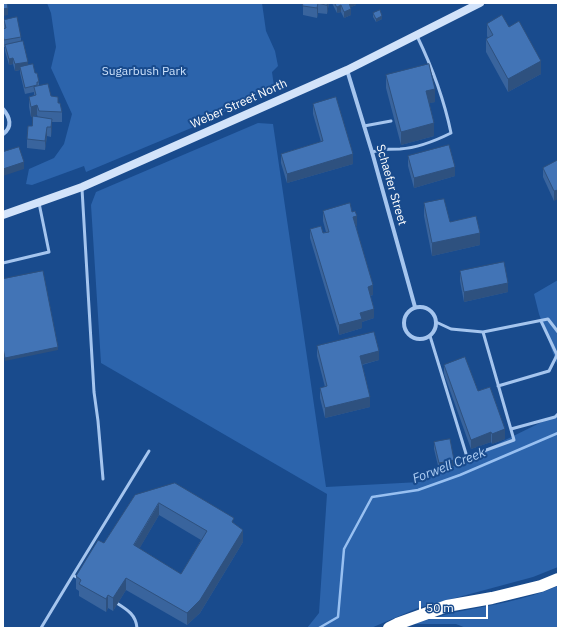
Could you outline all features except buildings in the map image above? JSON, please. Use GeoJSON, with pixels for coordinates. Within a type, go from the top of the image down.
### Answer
{"type":"FeatureCollection","features":[{"type":"Feature","properties":{"kind":"highway"},"geometry":{"type":"LineString","coordinates":[[390,628],[447,606],[541,586],[558,579]]}},
{"type":"Feature","properties":{"kind":"main road","name":"Weber Street North"},"geometry":{"type":"LineString","coordinates":[[3,215],[82,187],[347,70],[480,3]]}},
{"type":"Feature","properties":{"kind":"street","name":"Schaefer Street"},"geometry":{"type":"LineString","coordinates":[[347,70],[372,152],[415,307]]}},
{"type":"Feature","properties":{"kind":"street"},"geometry":{"type":"LineString","coordinates":[[3,109],[9,120],[10,126],[3,134]]}},
{"type":"Feature","properties":{"kind":"street"},"geometry":{"type":"LineString","coordinates":[[420,306],[430,309],[436,322],[436,327],[430,336],[419,339],[413,338],[405,330],[404,319],[406,314],[415,307],[420,306]]}},
{"type":"Feature","properties":{"kind":"lane"},"geometry":{"type":"LineString","coordinates":[[372,152],[384,148],[400,149],[418,145],[434,141],[452,133],[432,70],[416,36]]}},
{"type":"Feature","properties":{"kind":"lane"},"geometry":{"type":"LineString","coordinates":[[364,126],[391,121]]}},
{"type":"Feature","properties":{"kind":"lane"},"geometry":{"type":"LineString","coordinates":[[82,187],[94,392],[103,479]]}},
{"type":"Feature","properties":{"kind":"lane"},"geometry":{"type":"LineString","coordinates":[[3,263],[49,252],[39,203]]}},
{"type":"Feature","properties":{"kind":"lane"},"geometry":{"type":"LineString","coordinates":[[436,322],[451,329],[483,332],[548,319],[558,332]]}},
{"type":"Feature","properties":{"kind":"lane"},"geometry":{"type":"LineString","coordinates":[[498,386],[549,371],[557,355],[541,321]]}},
{"type":"Feature","properties":{"kind":"lane"},"geometry":{"type":"LineString","coordinates":[[430,336],[467,457],[514,440],[483,332]]}},
{"type":"Feature","properties":{"kind":"lane"},"geometry":{"type":"LineString","coordinates":[[511,430],[555,417],[558,414]]}},
{"type":"Feature","properties":{"kind":"lane"},"geometry":{"type":"LineString","coordinates":[[41,628],[149,450]]}},
{"type":"Feature","properties":{"kind":"lane"},"geometry":{"type":"LineString","coordinates":[[73,575],[84,582]]}},
{"type":"Feature","properties":{"kind":"lane"},"geometry":{"type":"LineString","coordinates":[[113,601],[130,612],[136,621],[137,628]]}},
{"type":"Feature","properties":{"kind":"green space","name":"Sugarbush Park"},"geometry":{"type":"Polygon","coordinates":[[[47,3],[262,3],[266,31],[275,51],[278,66],[272,72],[274,86],[196,126],[86,172],[84,166],[32,185],[26,184],[29,169],[54,158],[64,144],[72,114],[51,68],[56,47],[51,13],[47,3]]]}},
{"type":"Feature","properties":{"kind":"green space"},"geometry":{"type":"Polygon","coordinates":[[[258,123],[273,124],[326,487],[420,482],[558,414],[558,567],[533,577],[418,608],[371,628],[307,628],[319,613],[327,494],[101,363],[91,205],[96,192],[258,123]]]}},
{"type":"Feature","properties":{"kind":"green space"},"geometry":{"type":"Polygon","coordinates":[[[558,280],[558,367],[539,314],[534,294],[558,280]]]}},
{"type":"Feature","properties":{"kind":"green space"},"geometry":{"type":"Polygon","coordinates":[[[558,586],[558,628],[466,628],[456,624],[413,624],[451,613],[521,599],[558,586]]]}},
{"type":"Feature","properties":{"kind":"waterway","name":"Forwell Creek"},"geometry":{"type":"LineString","coordinates":[[319,628],[338,617],[344,549],[372,497],[418,490],[460,475],[558,433]]}}]}
